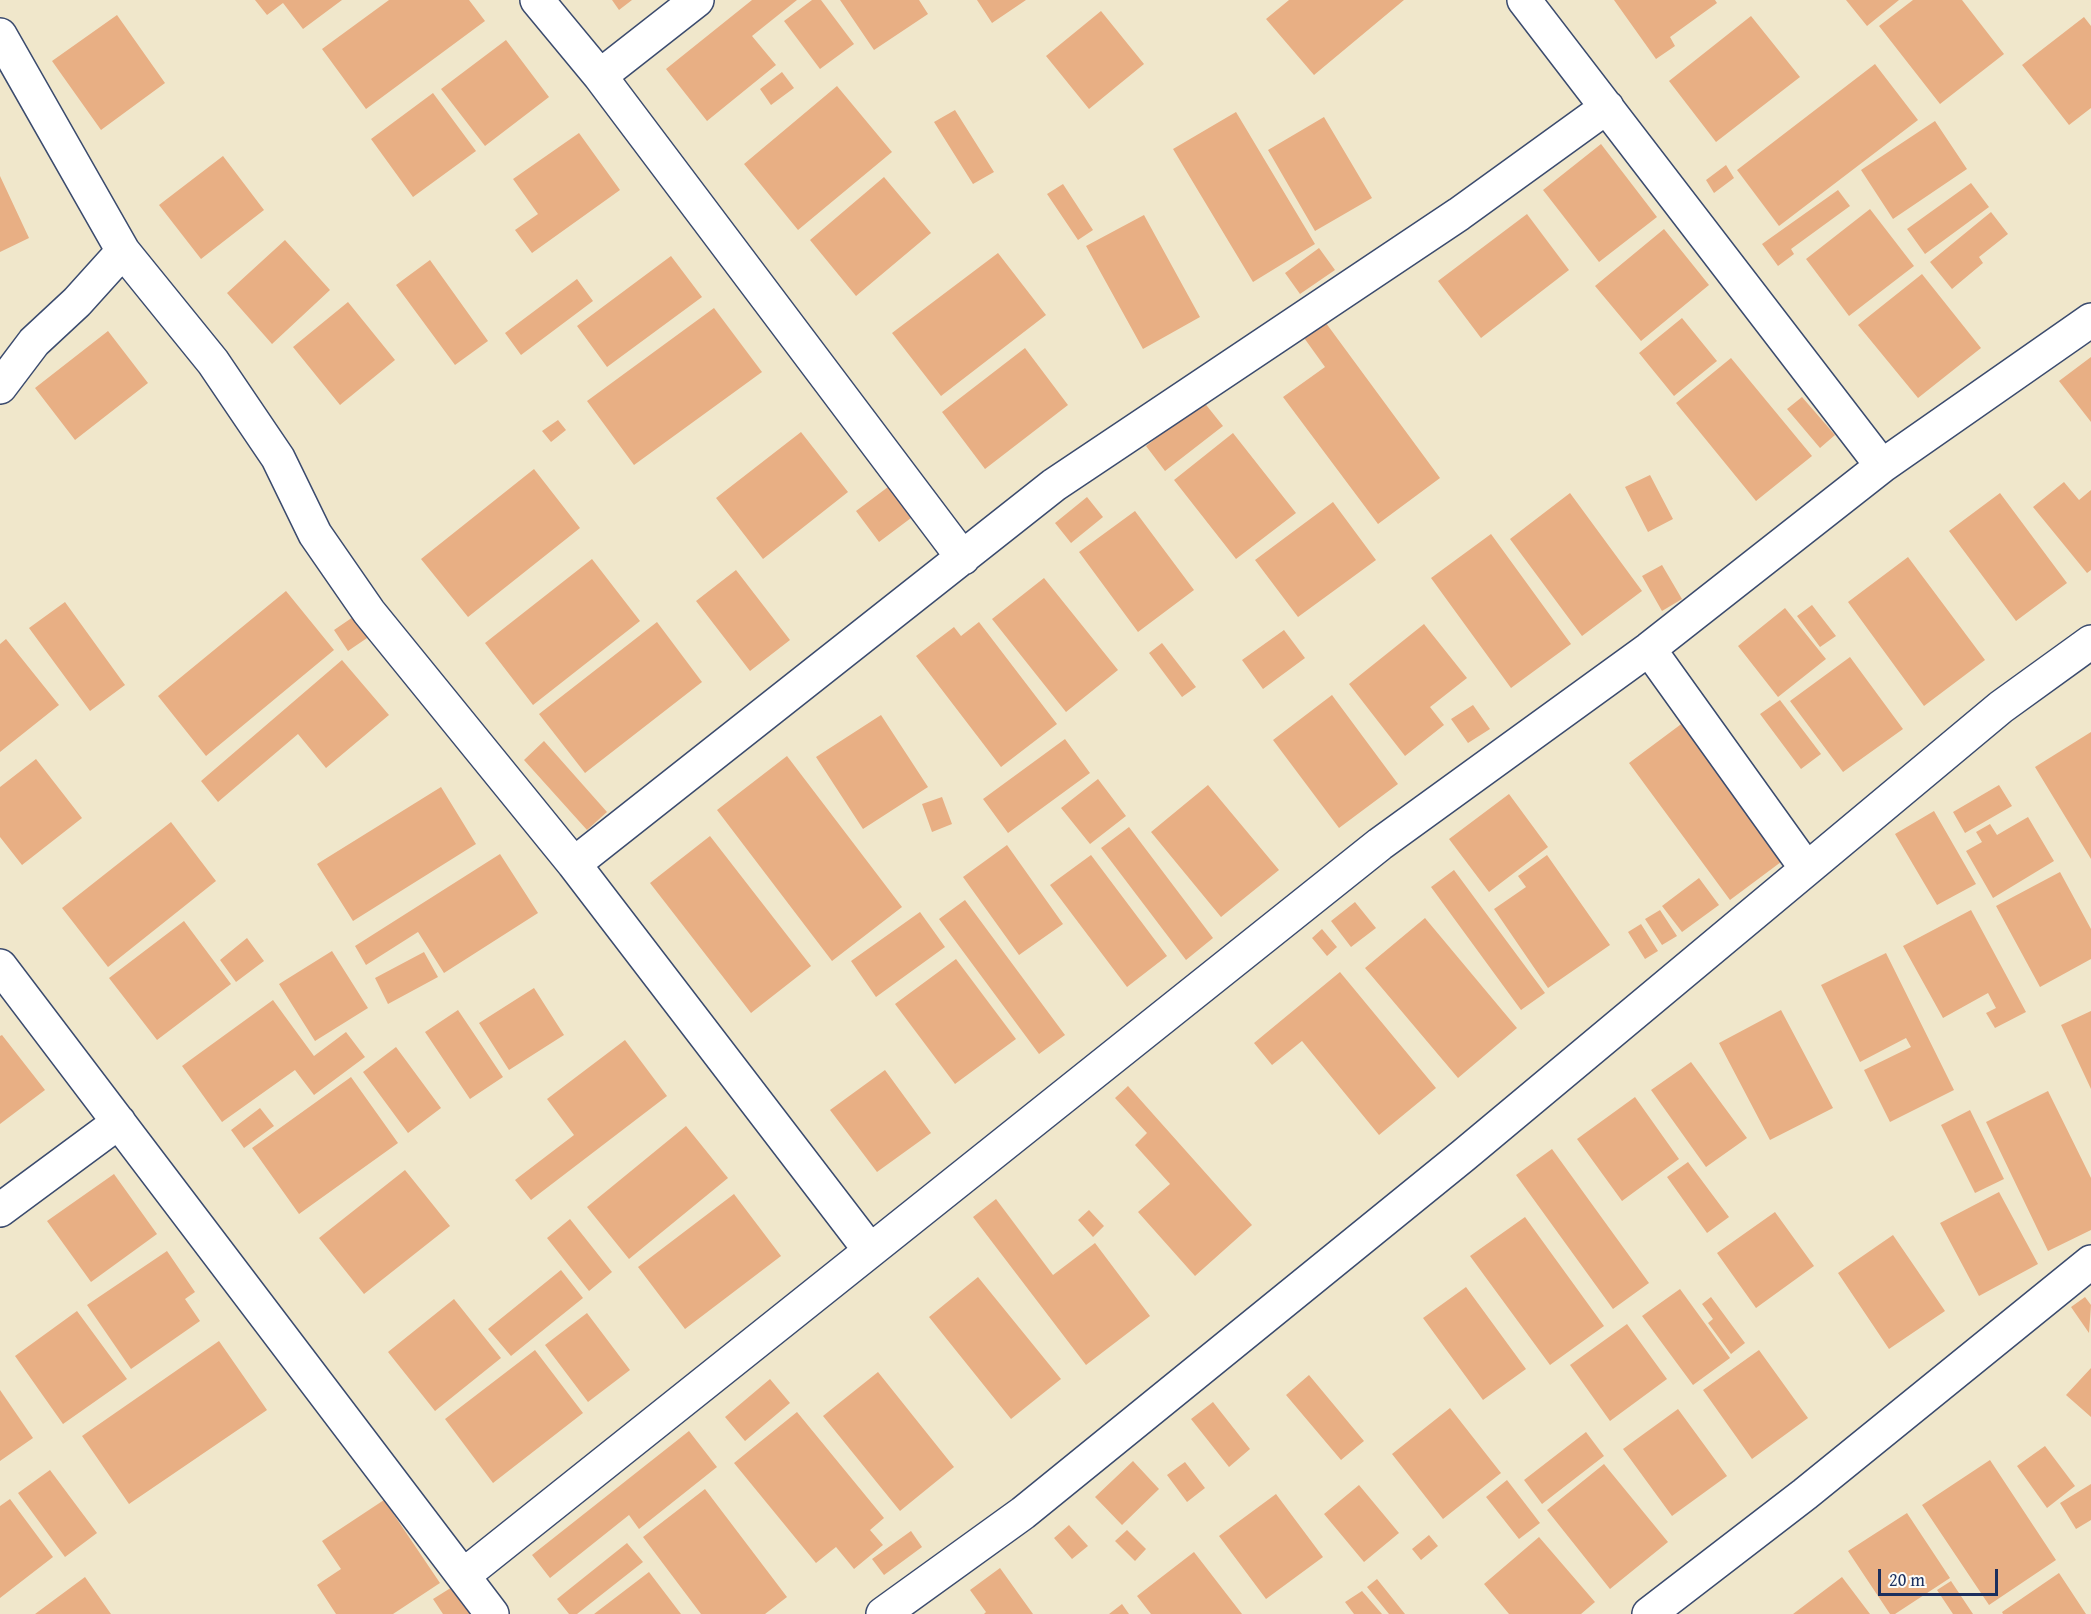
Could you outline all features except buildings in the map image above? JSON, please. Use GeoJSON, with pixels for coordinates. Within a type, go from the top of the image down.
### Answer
{"type":"FeatureCollection","features":[{"type":"Feature","properties":{"kind":"street"},"geometry":{"type":"LineString","coordinates":[[537,0],[600,76],[963,558]]}},
{"type":"Feature","properties":{"kind":"street"},"geometry":{"type":"LineString","coordinates":[[600,76],[696,0]]}},
{"type":"Feature","properties":{"kind":"street"},"geometry":{"type":"LineString","coordinates":[[1524,0],[1882,465]]}},
{"type":"Feature","properties":{"kind":"street"},"geometry":{"type":"LineString","coordinates":[[0,35],[123,251],[213,362],[278,458],[315,534],[369,612],[574,864],[869,1249]]}},
{"type":"Feature","properties":{"kind":"street"},"geometry":{"type":"LineString","coordinates":[[574,864],[1054,485],[1459,214],[1607,108]]}},
{"type":"Feature","properties":{"kind":"street"},"geometry":{"type":"LineString","coordinates":[[0,387],[34,342],[77,302],[123,251]]}},
{"type":"Feature","properties":{"kind":"street"},"geometry":{"type":"LineString","coordinates":[[464,1575],[869,1249],[1380,844],[1649,649],[1882,465],[2091,320]]}},
{"type":"Feature","properties":{"kind":"street"},"geometry":{"type":"LineString","coordinates":[[883,1614],[1041,1498],[1464,1155],[2001,706],[2091,642]]}},
{"type":"Feature","properties":{"kind":"street"},"geometry":{"type":"LineString","coordinates":[[1649,649],[1806,868]]}},
{"type":"Feature","properties":{"kind":"street"},"geometry":{"type":"LineString","coordinates":[[0,966],[492,1614]]}},
{"type":"Feature","properties":{"kind":"street"},"geometry":{"type":"LineString","coordinates":[[0,1210],[119,1122]]}},
{"type":"Feature","properties":{"kind":"street"},"geometry":{"type":"LineString","coordinates":[[1650,1614],[1814,1487],[2091,1262]]}}]}
